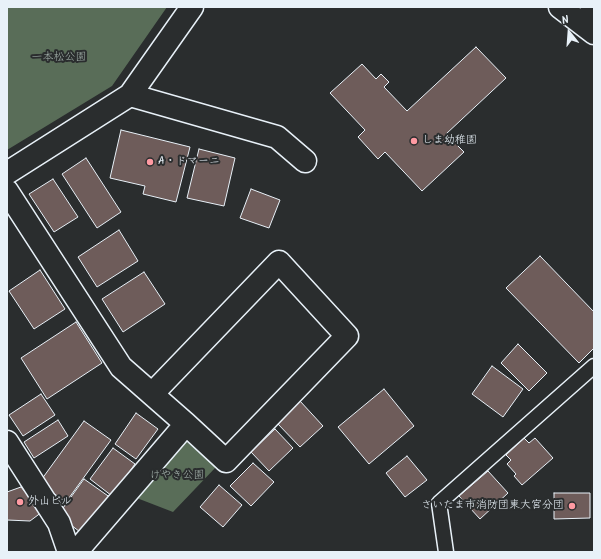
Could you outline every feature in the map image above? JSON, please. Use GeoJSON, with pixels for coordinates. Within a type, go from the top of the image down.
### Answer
{"type":"FeatureCollection","features":[{"type":"Feature","properties":{"kind":"street"},"geometry":{"type":"LineString","coordinates":[[7,174],[130,95],[192,7]]}},
{"type":"Feature","properties":{"kind":"street"},"geometry":{"type":"LineString","coordinates":[[560,7],[590,22]]}},
{"type":"Feature","properties":{"kind":"street"},"geometry":{"type":"LineString","coordinates":[[130,95],[277,137],[305,161]]}},
{"type":"Feature","properties":{"kind":"street"},"geometry":{"type":"LineString","coordinates":[[7,191],[121,367],[226,461],[347,336],[279,262],[152,394]]}},
{"type":"Feature","properties":{"kind":"street"},"geometry":{"type":"LineString","coordinates":[[76,552],[186,424]]}},
{"type":"Feature","properties":{"kind":"street"},"geometry":{"type":"LineString","coordinates":[[7,442],[59,523],[69,552]]}},
{"type":"Feature","properties":{"kind":"lane"},"geometry":{"type":"LineString","coordinates":[[446,552],[439,503],[594,366]]}},
{"type":"Feature","properties":{"kind":"green space","name":"一本松公園"},"geometry":{"type":"Polygon","coordinates":[[[7,7],[167,7],[112,86],[7,150],[7,7]]]}},
{"type":"Feature","properties":{"kind":"green space","name":"けやき公園"},"geometry":{"type":"Polygon","coordinates":[[[182,438],[216,467],[173,512],[129,495],[182,438]]]}},
{"type":"Feature","properties":{"kind":"building"},"geometry":{"type":"Polygon","coordinates":[[[476,47],[506,78],[446,134],[464,152],[422,191],[385,152],[378,159],[358,137],[365,130],[330,93],[362,64],[376,79],[381,74],[389,82],[384,87],[407,111],[476,47]]]}},
{"type":"Feature","properties":{"kind":"building","name":"A・ドマーニ"},"geometry":{"type":"Polygon","coordinates":[[[121,130],[190,147],[176,202],[143,194],[145,186],[110,178],[121,130]]]}},
{"type":"Feature","properties":{"kind":"building"},"geometry":{"type":"Polygon","coordinates":[[[199,149],[235,158],[224,206],[187,198],[199,149]]]}},
{"type":"Feature","properties":{"kind":"building"},"geometry":{"type":"Polygon","coordinates":[[[86,158],[121,212],[97,228],[62,174],[86,158]]]}},
{"type":"Feature","properties":{"kind":"building"},"geometry":{"type":"Polygon","coordinates":[[[53,179],[78,217],[54,232],[29,194],[53,179]]]}},
{"type":"Feature","properties":{"kind":"building"},"geometry":{"type":"Polygon","coordinates":[[[251,189],[280,200],[269,228],[240,218],[251,189]]]}},
{"type":"Feature","properties":{"kind":"building"},"geometry":{"type":"Polygon","coordinates":[[[119,230],[138,261],[97,287],[78,257],[119,230]]]}},
{"type":"Feature","properties":{"kind":"building"},"geometry":{"type":"Polygon","coordinates":[[[540,256],[594,312],[594,348],[579,363],[506,288],[540,256]]]}},
{"type":"Feature","properties":{"kind":"building"},"geometry":{"type":"Polygon","coordinates":[[[40,270],[65,309],[34,329],[9,291],[40,270]]]}},
{"type":"Feature","properties":{"kind":"building"},"geometry":{"type":"Polygon","coordinates":[[[144,272],[165,304],[123,332],[102,299],[144,272]]]}},
{"type":"Feature","properties":{"kind":"building"},"geometry":{"type":"Polygon","coordinates":[[[76,322],[102,363],[47,399],[21,358],[76,322]]]}},
{"type":"Feature","properties":{"kind":"building"},"geometry":{"type":"Polygon","coordinates":[[[518,344],[547,373],[529,391],[501,363],[518,344]]]}},
{"type":"Feature","properties":{"kind":"building"},"geometry":{"type":"Polygon","coordinates":[[[492,366],[523,389],[503,417],[472,394],[492,366]]]}},
{"type":"Feature","properties":{"kind":"building"},"geometry":{"type":"Polygon","coordinates":[[[384,389],[414,426],[369,464],[338,427],[384,389]]]}},
{"type":"Feature","properties":{"kind":"building"},"geometry":{"type":"Polygon","coordinates":[[[41,394],[55,415],[23,436],[9,415],[41,394]]]}},
{"type":"Feature","properties":{"kind":"building"},"geometry":{"type":"Polygon","coordinates":[[[300,401],[323,426],[300,447],[277,423],[300,401]]]}},
{"type":"Feature","properties":{"kind":"building"},"geometry":{"type":"Polygon","coordinates":[[[136,413],[158,429],[136,459],[115,444],[136,413]]]}},
{"type":"Feature","properties":{"kind":"building"},"geometry":{"type":"Polygon","coordinates":[[[58,420],[68,436],[34,458],[24,442],[58,420]]]}},
{"type":"Feature","properties":{"kind":"building"},"geometry":{"type":"Polygon","coordinates":[[[84,421],[111,440],[66,502],[39,483],[84,421]]]}},
{"type":"Feature","properties":{"kind":"building"},"geometry":{"type":"Polygon","coordinates":[[[275,429],[293,448],[269,471],[251,452],[275,429]]]}},
{"type":"Feature","properties":{"kind":"building"},"geometry":{"type":"Polygon","coordinates":[[[524,438],[529,443],[535,438],[553,458],[522,485],[514,476],[516,474],[507,464],[511,460],[506,455],[524,438]]]}},
{"type":"Feature","properties":{"kind":"building"},"geometry":{"type":"Polygon","coordinates":[[[113,448],[135,464],[112,496],[90,479],[113,448]]]}},
{"type":"Feature","properties":{"kind":"building"},"geometry":{"type":"Polygon","coordinates":[[[407,456],[427,480],[405,497],[386,473],[407,456]]]}},
{"type":"Feature","properties":{"kind":"building"},"geometry":{"type":"Polygon","coordinates":[[[253,463],[274,482],[251,506],[230,486],[253,463]]]}},
{"type":"Feature","properties":{"kind":"building"},"geometry":{"type":"Polygon","coordinates":[[[488,471],[508,493],[480,519],[459,496],[488,471]]]}},
{"type":"Feature","properties":{"kind":"building"},"geometry":{"type":"Polygon","coordinates":[[[84,479],[111,498],[84,535],[58,515],[84,479]]]}},
{"type":"Feature","properties":{"kind":"building"},"geometry":{"type":"Polygon","coordinates":[[[219,485],[242,505],[223,527],[200,507],[219,485]]]}},
{"type":"Feature","properties":{"kind":"building","name":"外山ビル"},"geometry":{"type":"Polygon","coordinates":[[[21,487],[42,512],[30,521],[7,520],[7,492],[21,487]]]}},
{"type":"Feature","properties":{"kind":"building"},"geometry":{"type":"Polygon","coordinates":[[[554,493],[590,493],[590,518],[554,519],[554,493]]]}},
{"type":"Feature","properties":{"kind":"place","name":"しま幼稚園"},"geometry":{"type":"Point","coordinates":[414,141]}},
{"type":"Feature","properties":{"kind":"place","name":"A・ドマーニ"},"geometry":{"type":"Point","coordinates":[150,162]}},
{"type":"Feature","properties":{"kind":"place","name":"外山ビル"},"geometry":{"type":"Point","coordinates":[20,502]}},
{"type":"Feature","properties":{"kind":"place","name":"さいたま市消防団東大宮分団"},"geometry":{"type":"Point","coordinates":[572,506]}}]}
